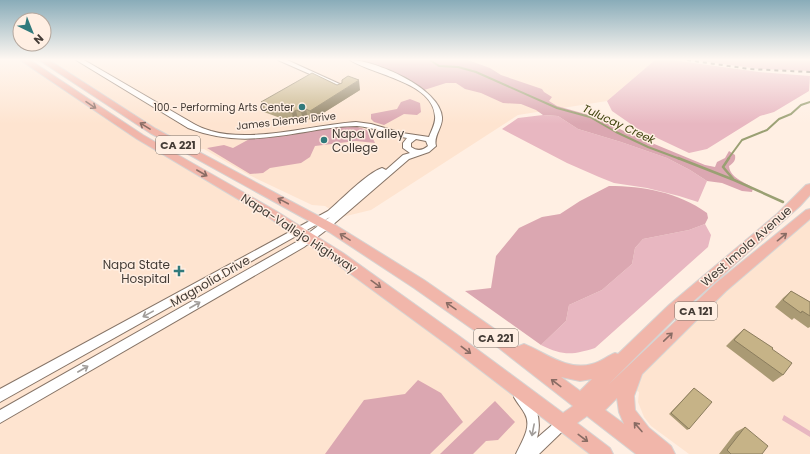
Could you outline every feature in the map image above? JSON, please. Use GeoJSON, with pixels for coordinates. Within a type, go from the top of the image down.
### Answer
{"type":"FeatureCollection","features":[{"type":"Feature","properties":{"kind":"main road","name":"Napa-Vallejo Highway"},"geometry":{"type":"LineString","coordinates":[[56,81],[140,137],[272,214],[338,257],[489,367],[604,454]]}},
{"type":"Feature","properties":{"kind":"main road","name":"Napa-Vallejo Highway"},"geometry":{"type":"LineString","coordinates":[[76,81],[152,131],[322,223],[420,284],[483,328],[586,406]]}},
{"type":"Feature","properties":{"kind":"main road","name":"West Imola Avenue"},"geometry":{"type":"LineString","coordinates":[[586,406],[586,396],[651,332],[687,298],[793,207],[810,188]]}},
{"type":"Feature","properties":{"kind":"main road","name":"West Imola Avenue"},"geometry":{"type":"LineString","coordinates":[[563,423],[586,406],[600,404],[721,287],[810,213]]}},
{"type":"Feature","properties":{"kind":"main road"},"geometry":{"type":"LineString","coordinates":[[483,328],[551,366],[568,372],[583,374],[592,373],[610,364],[651,332]]}},
{"type":"Feature","properties":{"kind":"main road","name":"CA 121"},"geometry":{"type":"LineString","coordinates":[[641,365],[628,387],[624,407],[640,431],[666,454]]}},
{"type":"Feature","properties":{"kind":"main road","name":"CA 221"},"geometry":{"type":"LineString","coordinates":[[586,406],[650,454]]}},
{"type":"Feature","properties":{"kind":"street","name":"James Diemer Drive"},"geometry":{"type":"LineString","coordinates":[[115,81],[191,126],[204,132],[216,135],[247,136],[356,124],[374,126],[403,136],[418,137]]}},
{"type":"Feature","properties":{"kind":"street"},"geometry":{"type":"LineString","coordinates":[[330,81],[341,86],[336,90],[339,92]]}},
{"type":"Feature","properties":{"kind":"street"},"geometry":{"type":"LineString","coordinates":[[404,81],[421,91],[436,106],[439,115],[438,123],[431,142],[418,137]]}},
{"type":"Feature","properties":{"kind":"street","name":"Magnolia Drive"},"geometry":{"type":"LineString","coordinates":[[322,223],[331,213],[369,180],[393,164],[405,153],[410,139],[430,132],[438,123]]}},
{"type":"Feature","properties":{"kind":"street","name":"James Diemer Drive"},"geometry":{"type":"LineString","coordinates":[[392,132],[401,138],[407,146]]}},
{"type":"Feature","properties":{"kind":"street","name":"Magnolia Drive"},"geometry":{"type":"LineString","coordinates":[[0,416],[266,264],[303,235],[322,223],[406,157],[430,149],[432,146],[431,142]]}},
{"type":"Feature","properties":{"kind":"street"},"geometry":{"type":"LineString","coordinates":[[407,146],[412,151],[420,152]]}},
{"type":"Feature","properties":{"kind":"street","name":"Magnolia Drive"},"geometry":{"type":"LineString","coordinates":[[0,396],[258,254],[303,235]]}},
{"type":"Feature","properties":{"kind":"street"},"geometry":{"type":"LineString","coordinates":[[740,252],[753,260]]}},
{"type":"Feature","properties":{"kind":"street"},"geometry":{"type":"LineString","coordinates":[[258,254],[266,264]]}},
{"type":"Feature","properties":{"kind":"street"},"geometry":{"type":"LineString","coordinates":[[52,367],[57,384]]}},
{"type":"Feature","properties":{"kind":"street"},"geometry":{"type":"LineString","coordinates":[[489,367],[523,400],[533,415],[534,430],[523,454]]}},
{"type":"Feature","properties":{"kind":"street"},"geometry":{"type":"LineString","coordinates":[[23,384],[27,401]]}},
{"type":"Feature","properties":{"kind":"street"},"geometry":{"type":"LineString","coordinates":[[529,454],[563,423]]}},
{"type":"Feature","properties":{"kind":"shaded area","name":"Napa State Hospital"},"geometry":{"type":"Polygon","coordinates":[[[0,81],[56,81],[113,119],[237,194],[454,341],[531,411],[523,454],[0,454],[0,81]]]}},
{"type":"Feature","properties":{"kind":"shaded area","name":"Napa Valley College"},"geometry":{"type":"Polygon","coordinates":[[[76,81],[630,81],[607,101],[518,115],[371,210],[342,217],[325,206],[312,205],[249,175],[204,149],[185,150],[76,81]]]}},
{"type":"Feature","properties":{"kind":"shaded area"},"geometry":{"type":"Polygon","coordinates":[[[405,81],[519,81],[542,89],[552,97],[549,101],[557,106],[589,115],[705,165],[715,167],[717,162],[725,158],[729,151],[735,155],[734,162],[729,166],[732,174],[753,188],[752,192],[742,191],[722,183],[707,181],[667,158],[578,129],[558,116],[543,115],[536,110],[521,104],[503,103],[481,93],[465,89],[456,83],[446,83],[421,91],[405,81]]]}},
{"type":"Feature","properties":{"kind":"shaded area"},"geometry":{"type":"Polygon","coordinates":[[[630,81],[810,81],[809,91],[774,112],[760,116],[707,149],[689,153],[638,129],[612,111],[607,101],[630,81]]]}},
{"type":"Feature","properties":{"kind":"shaded area"},"geometry":{"type":"Polygon","coordinates":[[[410,99],[420,103],[421,112],[417,115],[404,114],[384,125],[374,122],[371,119],[371,114],[397,109],[401,102],[410,99]]]}},
{"type":"Feature","properties":{"kind":"shaded area"},"geometry":{"type":"Polygon","coordinates":[[[543,115],[558,116],[578,129],[667,158],[690,170],[707,181],[698,202],[647,188],[614,183],[567,163],[502,129],[518,118],[543,115]]]}},
{"type":"Feature","properties":{"kind":"shaded area"},"geometry":{"type":"Polygon","coordinates":[[[351,124],[368,131],[375,143],[356,141],[315,146],[310,157],[301,163],[270,168],[263,173],[250,174],[207,148],[224,145],[233,148],[255,136],[351,124]]]}},
{"type":"Feature","properties":{"kind":"shaded area"},"geometry":{"type":"Polygon","coordinates":[[[609,186],[635,187],[672,195],[707,213],[708,218],[705,224],[689,230],[643,239],[635,248],[632,264],[602,290],[569,305],[566,321],[541,345],[465,291],[491,288],[496,256],[519,228],[542,217],[560,214],[580,201],[609,186]]]}},
{"type":"Feature","properties":{"kind":"shaded area"},"geometry":{"type":"Polygon","coordinates":[[[810,213],[810,454],[689,454],[651,426],[644,417],[638,402],[639,392],[628,387],[633,377],[810,213]]]}},
{"type":"Feature","properties":{"kind":"shaded area"},"geometry":{"type":"Polygon","coordinates":[[[705,224],[711,235],[708,247],[595,348],[574,353],[562,353],[541,345],[566,321],[569,305],[602,290],[632,264],[635,248],[643,239],[689,230],[705,224]]]}},
{"type":"Feature","properties":{"kind":"shaded area"},"geometry":{"type":"Polygon","coordinates":[[[418,380],[441,393],[463,422],[430,454],[325,454],[364,400],[405,394],[418,380]]]}},
{"type":"Feature","properties":{"kind":"shaded area"},"geometry":{"type":"Polygon","coordinates":[[[495,401],[515,422],[498,440],[486,441],[473,454],[440,454],[495,401]]]}},
{"type":"Feature","properties":{"kind":"shaded area"},"geometry":{"type":"Polygon","coordinates":[[[784,415],[810,431],[810,437],[782,420],[784,415]]]}},
{"type":"Feature","properties":{"kind":"shaded area"},"geometry":{"type":"Polygon","coordinates":[[[563,423],[604,454],[529,454],[563,423]]]}},
{"type":"Feature","properties":{"kind":"building"},"geometry":{"type":"Polygon","coordinates":[[[298,81],[329,81],[337,85],[342,83],[342,81],[357,81],[310,111],[306,109],[301,112],[296,110],[292,113],[261,102],[298,81]]]}},
{"type":"Feature","properties":{"kind":"building"},"geometry":{"type":"Polygon","coordinates":[[[791,291],[810,302],[810,316],[802,311],[801,313],[783,300],[791,291]]]}},
{"type":"Feature","properties":{"kind":"building"},"geometry":{"type":"Polygon","coordinates":[[[744,329],[773,348],[772,349],[792,363],[783,375],[734,340],[744,329]]]}},
{"type":"Feature","properties":{"kind":"building"},"geometry":{"type":"Polygon","coordinates":[[[694,388],[712,402],[689,429],[671,413],[694,388]]]}},
{"type":"Feature","properties":{"kind":"building"},"geometry":{"type":"Polygon","coordinates":[[[745,427],[768,446],[762,454],[731,454],[727,450],[745,427]]]}},
{"type":"Feature","properties":{"kind":"waterway","name":"Tulucay Creek"},"geometry":{"type":"LineString","coordinates":[[497,81],[557,108],[590,117],[616,132],[648,147],[680,159]]}},
{"type":"Feature","properties":{"kind":"waterway","name":"Tulucay Creek"},"geometry":{"type":"LineString","coordinates":[[728,159],[742,140],[767,130],[779,119],[791,114],[801,105],[810,102]]}},
{"type":"Feature","properties":{"kind":"waterway","name":"Tulucay Creek"},"geometry":{"type":"LineString","coordinates":[[678,158],[734,180]]}},
{"type":"Feature","properties":{"kind":"waterway","name":"Tulucay Creek"},"geometry":{"type":"LineString","coordinates":[[729,158],[723,167],[734,180]]}},
{"type":"Feature","properties":{"kind":"waterway","name":"Tulucay Creek"},"geometry":{"type":"LineString","coordinates":[[734,180],[783,202]]}},
{"type":"Feature","properties":{"kind":"place","name":"100 - Performing Arts Center"},"geometry":{"type":"Point","coordinates":[302,107]}},
{"type":"Feature","properties":{"kind":"place","name":"Napa Valley College"},"geometry":{"type":"Point","coordinates":[324,140]}},
{"type":"Feature","properties":{"kind":"place","name":"Napa State Hospital"},"geometry":{"type":"Point","coordinates":[179,271]}}]}
